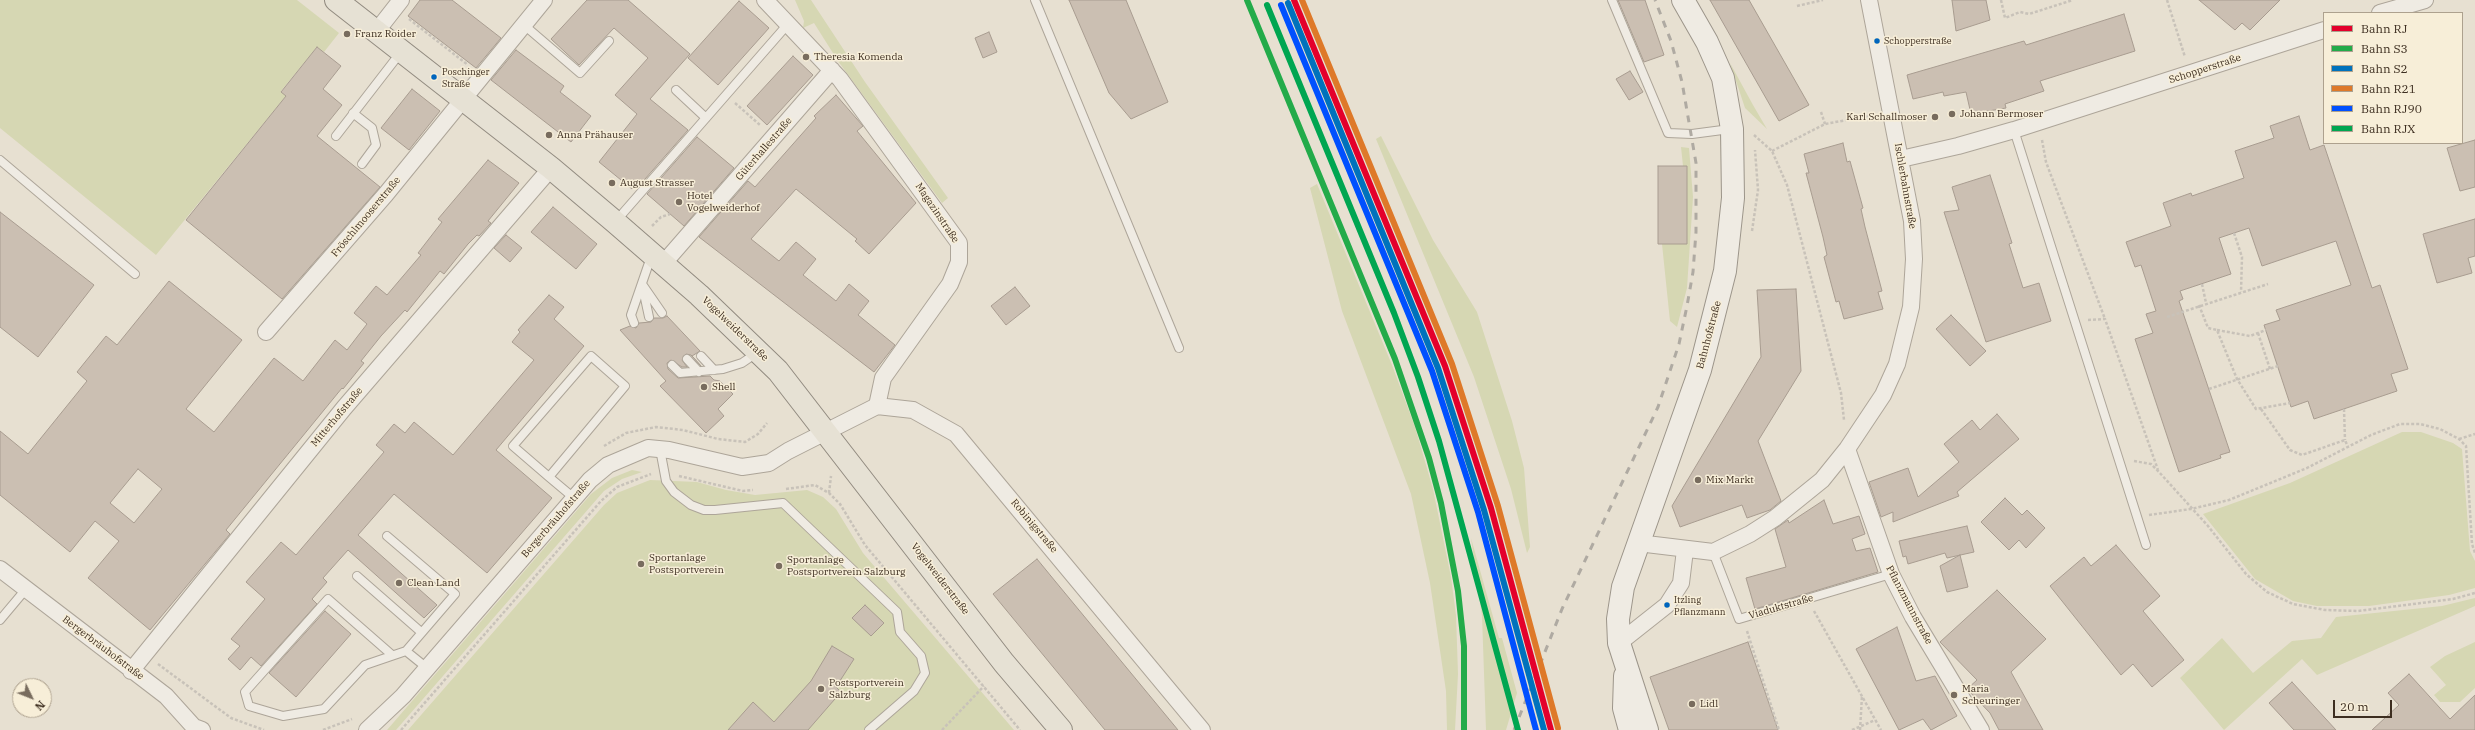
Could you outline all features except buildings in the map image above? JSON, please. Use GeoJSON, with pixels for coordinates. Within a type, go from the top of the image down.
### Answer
{"type":"FeatureCollection","features":[{"type":"Feature","properties":{"kind":"main road","name":"Vogelweiderstraße"},"geometry":{"type":"LineString","coordinates":[[336,0],[551,168],[658,259],[778,371],[1004,663],[1061,730]]}},
{"type":"Feature","properties":{"kind":"main road","name":"Bahnhofstraße"},"geometry":{"type":"LineString","coordinates":[[1647,730],[1625,667],[1619,643],[1618,619],[1623,587],[1700,370],[1718,305],[1725,271],[1733,198],[1732,129],[1723,78],[1707,42],[1683,0]]}},
{"type":"Feature","properties":{"kind":"main road","name":"Bahnhofstraße"},"geometry":{"type":"LineString","coordinates":[[1625,667],[1624,708],[1630,730]]}},
{"type":"Feature","properties":{"kind":"street"},"geometry":{"type":"LineString","coordinates":[[376,32],[401,0]]}},
{"type":"Feature","properties":{"kind":"street","name":"Fröschlmooserstraße"},"geometry":{"type":"LineString","coordinates":[[266,332],[464,99],[544,0]]}},
{"type":"Feature","properties":{"kind":"street","name":"Magazinstraße"},"geometry":{"type":"LineString","coordinates":[[765,0],[832,70],[959,244],[959,262],[950,284],[882,378],[877,406]]}},
{"type":"Feature","properties":{"kind":"street","name":"Ischlerbahnstraße"},"geometry":{"type":"LineString","coordinates":[[1713,552],[1750,534],[1775,518],[1822,480],[1848,449],[1883,395],[1897,364],[1911,306],[1914,259],[1912,221],[1869,0]]}},
{"type":"Feature","properties":{"kind":"street"},"geometry":{"type":"LineString","coordinates":[[2383,12],[2425,0]]}},
{"type":"Feature","properties":{"kind":"street","name":"Schopperstraße"},"geometry":{"type":"LineString","coordinates":[[1901,159],[1958,146],[2014,130],[2323,30]]}},
{"type":"Feature","properties":{"kind":"street","name":"Güterhallestraße"},"geometry":{"type":"LineString","coordinates":[[658,259],[774,138],[832,70]]}},
{"type":"Feature","properties":{"kind":"street","name":"Mitterhofstraße"},"geometry":{"type":"LineString","coordinates":[[131,671],[344,408],[551,168]]}},
{"type":"Feature","properties":{"kind":"street"},"geometry":{"type":"LineString","coordinates":[[826,432],[877,406]]}},
{"type":"Feature","properties":{"kind":"street","name":"Robinigstraße"},"geometry":{"type":"LineString","coordinates":[[877,406],[913,410],[956,434],[1202,730]]}},
{"type":"Feature","properties":{"kind":"street","name":"Bergerbräuhofstraße"},"geometry":{"type":"LineString","coordinates":[[368,730],[376,724],[427,668],[590,480],[608,465],[648,448],[660,449],[742,467],[770,463],[788,451],[826,432]]}},
{"type":"Feature","properties":{"kind":"street","name":"Pflanzmannstraße"},"geometry":{"type":"LineString","coordinates":[[1848,449],[1891,574],[1913,617],[1981,730]]}},
{"type":"Feature","properties":{"kind":"street"},"geometry":{"type":"LineString","coordinates":[[1638,543],[1652,543],[1685,550],[1713,552]]}},
{"type":"Feature","properties":{"kind":"street"},"geometry":{"type":"LineString","coordinates":[[1619,643],[1667,605],[1681,583],[1685,550]]}},
{"type":"Feature","properties":{"kind":"street","name":"Bergerbräuhofstraße"},"geometry":{"type":"LineString","coordinates":[[0,569],[131,671],[166,696],[196,729]]}},
{"type":"Feature","properties":{"kind":"lane"},"geometry":{"type":"LineString","coordinates":[[1035,0],[1179,348]]}},
{"type":"Feature","properties":{"kind":"lane"},"geometry":{"type":"LineString","coordinates":[[1612,0],[1668,133],[1692,134],[1732,129]]}},
{"type":"Feature","properties":{"kind":"lane"},"geometry":{"type":"LineString","coordinates":[[615,222],[788,24]]}},
{"type":"Feature","properties":{"kind":"lane"},"geometry":{"type":"LineString","coordinates":[[524,25],[580,73],[609,41]]}},
{"type":"Feature","properties":{"kind":"lane"},"geometry":{"type":"LineString","coordinates":[[336,136],[402,52]]}},
{"type":"Feature","properties":{"kind":"lane"},"geometry":{"type":"LineString","coordinates":[[676,90],[706,118]]}},
{"type":"Feature","properties":{"kind":"lane"},"geometry":{"type":"LineString","coordinates":[[353,113],[372,128],[376,145],[362,164]]}},
{"type":"Feature","properties":{"kind":"lane"},"geometry":{"type":"LineString","coordinates":[[2014,130],[2076,321],[2118,462],[2146,545]]}},
{"type":"Feature","properties":{"kind":"lane"},"geometry":{"type":"LineString","coordinates":[[0,160],[135,274]]}},
{"type":"Feature","properties":{"kind":"lane"},"geometry":{"type":"LineString","coordinates":[[634,323],[631,314],[642,284],[658,259]]}},
{"type":"Feature","properties":{"kind":"lane"},"geometry":{"type":"LineString","coordinates":[[642,284],[662,313]]}},
{"type":"Feature","properties":{"kind":"lane"},"geometry":{"type":"LineString","coordinates":[[642,284],[649,317]]}},
{"type":"Feature","properties":{"kind":"lane"},"geometry":{"type":"LineString","coordinates":[[672,366],[680,373],[714,370],[742,363],[758,351]]}},
{"type":"Feature","properties":{"kind":"lane"},"geometry":{"type":"LineString","coordinates":[[549,477],[625,386],[590,356],[513,446],[549,477],[574,498]]}},
{"type":"Feature","properties":{"kind":"lane"},"geometry":{"type":"LineString","coordinates":[[701,356],[714,370]]}},
{"type":"Feature","properties":{"kind":"lane"},"geometry":{"type":"LineString","coordinates":[[687,359],[699,372]]}},
{"type":"Feature","properties":{"kind":"lane"},"geometry":{"type":"LineString","coordinates":[[660,449],[666,481],[674,492],[691,505],[704,510],[783,503],[897,612],[900,632],[921,656],[925,673],[914,691],[869,730]]}},
{"type":"Feature","properties":{"kind":"lane"},"geometry":{"type":"LineString","coordinates":[[387,536],[455,594],[406,651],[365,665],[324,709],[283,716],[249,706],[245,692],[328,599],[392,655]]}},
{"type":"Feature","properties":{"kind":"lane","name":"Viaduktstraße"},"geometry":{"type":"LineString","coordinates":[[1713,552],[1739,619],[1808,600],[1891,574]]}},
{"type":"Feature","properties":{"kind":"lane"},"geometry":{"type":"LineString","coordinates":[[357,576],[421,632]]}},
{"type":"Feature","properties":{"kind":"lane"},"geometry":{"type":"LineString","coordinates":[[0,620],[26,589]]}},
{"type":"Feature","properties":{"kind":"lane"},"geometry":{"type":"LineString","coordinates":[[406,651],[427,668]]}},
{"type":"Feature","properties":{"kind":"path"},"geometry":{"type":"LineString","coordinates":[[1797,6],[1823,0]]}},
{"type":"Feature","properties":{"kind":"path"},"geometry":{"type":"LineString","coordinates":[[2001,0],[2005,18],[2020,12],[2029,14],[2073,0]]}},
{"type":"Feature","properties":{"kind":"path"},"geometry":{"type":"LineString","coordinates":[[2167,0],[2190,74]]}},
{"type":"Feature","properties":{"kind":"path"},"geometry":{"type":"LineString","coordinates":[[410,20],[470,67],[467,70]]}},
{"type":"Feature","properties":{"kind":"path"},"geometry":{"type":"LineString","coordinates":[[726,95],[774,138]]}},
{"type":"Feature","properties":{"kind":"path"},"geometry":{"type":"LineString","coordinates":[[1821,112],[1825,124]]}},
{"type":"Feature","properties":{"kind":"path"},"geometry":{"type":"LineString","coordinates":[[1772,151],[1825,124],[1891,112]]}},
{"type":"Feature","properties":{"kind":"path"},"geometry":{"type":"LineString","coordinates":[[2045,119],[2041,138],[2046,162],[2105,319],[2159,472]]}},
{"type":"Feature","properties":{"kind":"path"},"geometry":{"type":"LineString","coordinates":[[1754,135],[1772,151],[1787,185],[1841,393],[1848,449]]}},
{"type":"Feature","properties":{"kind":"path"},"geometry":{"type":"LineString","coordinates":[[653,225],[661,217],[670,214]]}},
{"type":"Feature","properties":{"kind":"path"},"geometry":{"type":"LineString","coordinates":[[2234,233],[2242,257],[2241,292]]}},
{"type":"Feature","properties":{"kind":"path"},"geometry":{"type":"LineString","coordinates":[[2202,284],[2206,303]]}},
{"type":"Feature","properties":{"kind":"path"},"geometry":{"type":"LineString","coordinates":[[2167,316],[2268,284]]}},
{"type":"Feature","properties":{"kind":"path"},"geometry":{"type":"LineString","coordinates":[[2200,305],[2208,328],[2250,336],[2266,330]]}},
{"type":"Feature","properties":{"kind":"path"},"geometry":{"type":"LineString","coordinates":[[2076,321],[2105,319]]}},
{"type":"Feature","properties":{"kind":"path"},"geometry":{"type":"LineString","coordinates":[[2217,330],[2237,379],[2256,409],[2290,403]]}},
{"type":"Feature","properties":{"kind":"path"},"geometry":{"type":"LineString","coordinates":[[2258,333],[2270,368]]}},
{"type":"Feature","properties":{"kind":"path"},"geometry":{"type":"LineString","coordinates":[[2209,389],[2278,366]]}},
{"type":"Feature","properties":{"kind":"path"},"geometry":{"type":"LineString","coordinates":[[2261,409],[2290,450],[2302,455],[2345,440]]}},
{"type":"Feature","properties":{"kind":"path"},"geometry":{"type":"LineString","coordinates":[[2344,409],[2345,440],[2348,447]]}},
{"type":"Feature","properties":{"kind":"path"},"geometry":{"type":"LineString","coordinates":[[2137,516],[2191,509],[2236,497],[2307,468],[2348,447],[2400,424],[2420,424],[2440,429],[2459,439],[2466,446],[2472,544],[2475,553]]}},
{"type":"Feature","properties":{"kind":"path"},"geometry":{"type":"LineString","coordinates":[[2459,439],[2475,434]]}},
{"type":"Feature","properties":{"kind":"path"},"geometry":{"type":"LineString","coordinates":[[2118,462],[2124,460],[2151,464],[2208,526],[2246,574],[2267,592],[2293,604],[2325,610],[2358,610],[2452,599],[2475,593]]}},
{"type":"Feature","properties":{"kind":"path"},"geometry":{"type":"LineString","coordinates":[[401,730],[601,501],[617,487],[629,480],[645,475],[664,474]]}},
{"type":"Feature","properties":{"kind":"path"},"geometry":{"type":"LineString","coordinates":[[1808,600],[1881,730]]}},
{"type":"Feature","properties":{"kind":"path"},"geometry":{"type":"LineString","coordinates":[[1739,619],[1744,623],[1779,730]]}},
{"type":"Feature","properties":{"kind":"path"},"geometry":{"type":"LineString","coordinates":[[942,730],[984,686],[1020,730]]}},
{"type":"Feature","properties":{"kind":"path"},"geometry":{"type":"LineString","coordinates":[[1860,729],[1862,695]]}},
{"type":"Feature","properties":{"kind":"path"},"geometry":{"type":"LineString","coordinates":[[211,706],[231,718],[264,730]]}},
{"type":"Feature","properties":{"kind":"path"},"geometry":{"type":"LineString","coordinates":[[1852,730],[1860,729],[1875,720]]}},
{"type":"Feature","properties":{"kind":"green space"},"geometry":{"type":"Polygon","coordinates":[[[0,0],[297,0],[339,33],[324,52],[317,47],[281,91],[286,96],[156,255],[0,128],[0,0]]]}},
{"type":"Feature","properties":{"kind":"green space"},"geometry":{"type":"Polygon","coordinates":[[[795,0],[811,0],[865,82],[948,198],[942,203],[838,61],[814,23],[803,28],[804,21],[795,0]]]}},
{"type":"Feature","properties":{"kind":"green space"},"geometry":{"type":"Polygon","coordinates":[[[1730,63],[1753,105],[1767,129],[1745,108],[1730,63]]]}},
{"type":"Feature","properties":{"kind":"green space"},"geometry":{"type":"Polygon","coordinates":[[[1381,136],[1433,240],[1477,312],[1512,421],[1524,468],[1530,547],[1527,553],[1511,489],[1474,377],[1376,139],[1381,136]]]}},
{"type":"Feature","properties":{"kind":"green space"},"geometry":{"type":"Polygon","coordinates":[[[1681,147],[1689,148],[1693,197],[1687,288],[1677,327],[1670,321],[1662,244],[1687,244],[1687,166],[1683,166],[1681,147]]]}},
{"type":"Feature","properties":{"kind":"green space"},"geometry":{"type":"Polygon","coordinates":[[[1317,184],[1392,365],[1415,427],[1433,489],[1451,577],[1456,615],[1458,674],[1455,730],[1447,730],[1446,691],[1430,583],[1411,494],[1342,311],[1310,188],[1317,184]]]}},
{"type":"Feature","properties":{"kind":"green space"},"geometry":{"type":"Polygon","coordinates":[[[2402,432],[2421,432],[2453,443],[2462,449],[2470,551],[2475,561],[2475,588],[2449,595],[2369,606],[2317,606],[2293,601],[2255,579],[2203,514],[2290,483],[2402,432]]]}},
{"type":"Feature","properties":{"kind":"green space"},"geometry":{"type":"Polygon","coordinates":[[[632,470],[642,472],[622,479],[604,491],[396,730],[387,730],[591,494],[612,478],[632,470]]]}},
{"type":"Feature","properties":{"kind":"green space"},"geometry":{"type":"Polygon","coordinates":[[[650,480],[697,482],[726,490],[755,495],[807,490],[823,497],[836,509],[863,553],[1014,730],[408,730],[604,505],[617,493],[650,480]]]}},
{"type":"Feature","properties":{"kind":"green space"},"geometry":{"type":"Polygon","coordinates":[[[1471,538],[1499,638],[1502,638],[1517,693],[1506,730],[1486,730],[1482,616],[1471,538]]]}},
{"type":"Feature","properties":{"kind":"green space"},"geometry":{"type":"Polygon","coordinates":[[[2475,598],[2475,606],[2317,675],[2302,659],[2224,730],[2180,678],[2222,638],[2253,673],[2292,641],[2321,638],[2336,617],[2442,606],[2475,598]]]}},
{"type":"Feature","properties":{"kind":"green space"},"geometry":{"type":"Polygon","coordinates":[[[2475,642],[2475,688],[2460,702],[2440,702],[2434,695],[2446,685],[2430,667],[2445,656],[2475,642]]]}},
{"type":"Feature","properties":{"kind":"railway"},"geometry":{"type":"LineString","coordinates":[[1514,730],[1562,609],[1658,407],[1679,344],[1687,306],[1693,272],[1696,232],[1696,163],[1682,82],[1671,41],[1655,0]]}},
{"type":"Feature","properties":{"kind":"rail line","name":"S3"},"geometry":{"type":"LineString","coordinates":[[1247,0],[1395,359],[1429,458],[1441,503],[1458,591],[1464,646],[1464,730]]}},
{"type":"Feature","properties":{"kind":"rail line","name":"RJ"},"geometry":{"type":"LineString","coordinates":[[1294,0],[1445,366],[1491,508],[1551,730]]}},
{"type":"Feature","properties":{"kind":"rail line","name":"R21"},"geometry":{"type":"LineString","coordinates":[[1302,0],[1452,364],[1498,506],[1558,728]]}},
{"type":"Feature","properties":{"kind":"rail line","name":"S2"},"geometry":{"type":"LineString","coordinates":[[1288,3],[1438,368],[1484,510],[1544,730]]}},
{"type":"Feature","properties":{"kind":"rail line","name":"RJX"},"geometry":{"type":"LineString","coordinates":[[1267,5],[1394,313],[1418,377],[1439,441],[1518,730]]}},
{"type":"Feature","properties":{"kind":"rail line","name":"RJ90"},"geometry":{"type":"LineString","coordinates":[[1281,5],[1432,371],[1478,512],[1536,730]]}},
{"type":"Feature","properties":{"kind":"place","name":"Franz Roider"},"geometry":{"type":"Point","coordinates":[347,34]}},
{"type":"Feature","properties":{"kind":"place","name":"Schopperstraße"},"geometry":{"type":"Point","coordinates":[1877,41]}},
{"type":"Feature","properties":{"kind":"place","name":"Theresia Komenda"},"geometry":{"type":"Point","coordinates":[806,57]}},
{"type":"Feature","properties":{"kind":"place","name":"Poschinger Straße"},"geometry":{"type":"Point","coordinates":[434,77]}},
{"type":"Feature","properties":{"kind":"place","name":"Johann Bermoser"},"geometry":{"type":"Point","coordinates":[1952,114]}},
{"type":"Feature","properties":{"kind":"place","name":"Karl Schallmoser"},"geometry":{"type":"Point","coordinates":[1935,117]}},
{"type":"Feature","properties":{"kind":"place","name":"Anna Prähauser"},"geometry":{"type":"Point","coordinates":[549,135]}},
{"type":"Feature","properties":{"kind":"place","name":"August Strasser"},"geometry":{"type":"Point","coordinates":[612,183]}},
{"type":"Feature","properties":{"kind":"place","name":"Hotel Vogelweiderhof"},"geometry":{"type":"Point","coordinates":[679,202]}},
{"type":"Feature","properties":{"kind":"place","name":"Shell"},"geometry":{"type":"Point","coordinates":[704,387]}},
{"type":"Feature","properties":{"kind":"place","name":"Mix Markt"},"geometry":{"type":"Point","coordinates":[1698,480]}},
{"type":"Feature","properties":{"kind":"place","name":"Sportanlage Postsportverein"},"geometry":{"type":"Point","coordinates":[641,564]}},
{"type":"Feature","properties":{"kind":"place","name":"Sportanlage Postsportverein Salzburg"},"geometry":{"type":"Point","coordinates":[779,566]}},
{"type":"Feature","properties":{"kind":"place","name":"Clean Land"},"geometry":{"type":"Point","coordinates":[399,583]}},
{"type":"Feature","properties":{"kind":"place","name":"Itzling Pflanzmann"},"geometry":{"type":"Point","coordinates":[1667,605]}},
{"type":"Feature","properties":{"kind":"place","name":"Postsportverein Salzburg"},"geometry":{"type":"Point","coordinates":[821,689]}},
{"type":"Feature","properties":{"kind":"place","name":"Maria Scheuringer"},"geometry":{"type":"Point","coordinates":[1954,695]}},
{"type":"Feature","properties":{"kind":"place","name":"Lidl"},"geometry":{"type":"Point","coordinates":[1692,704]}}]}
